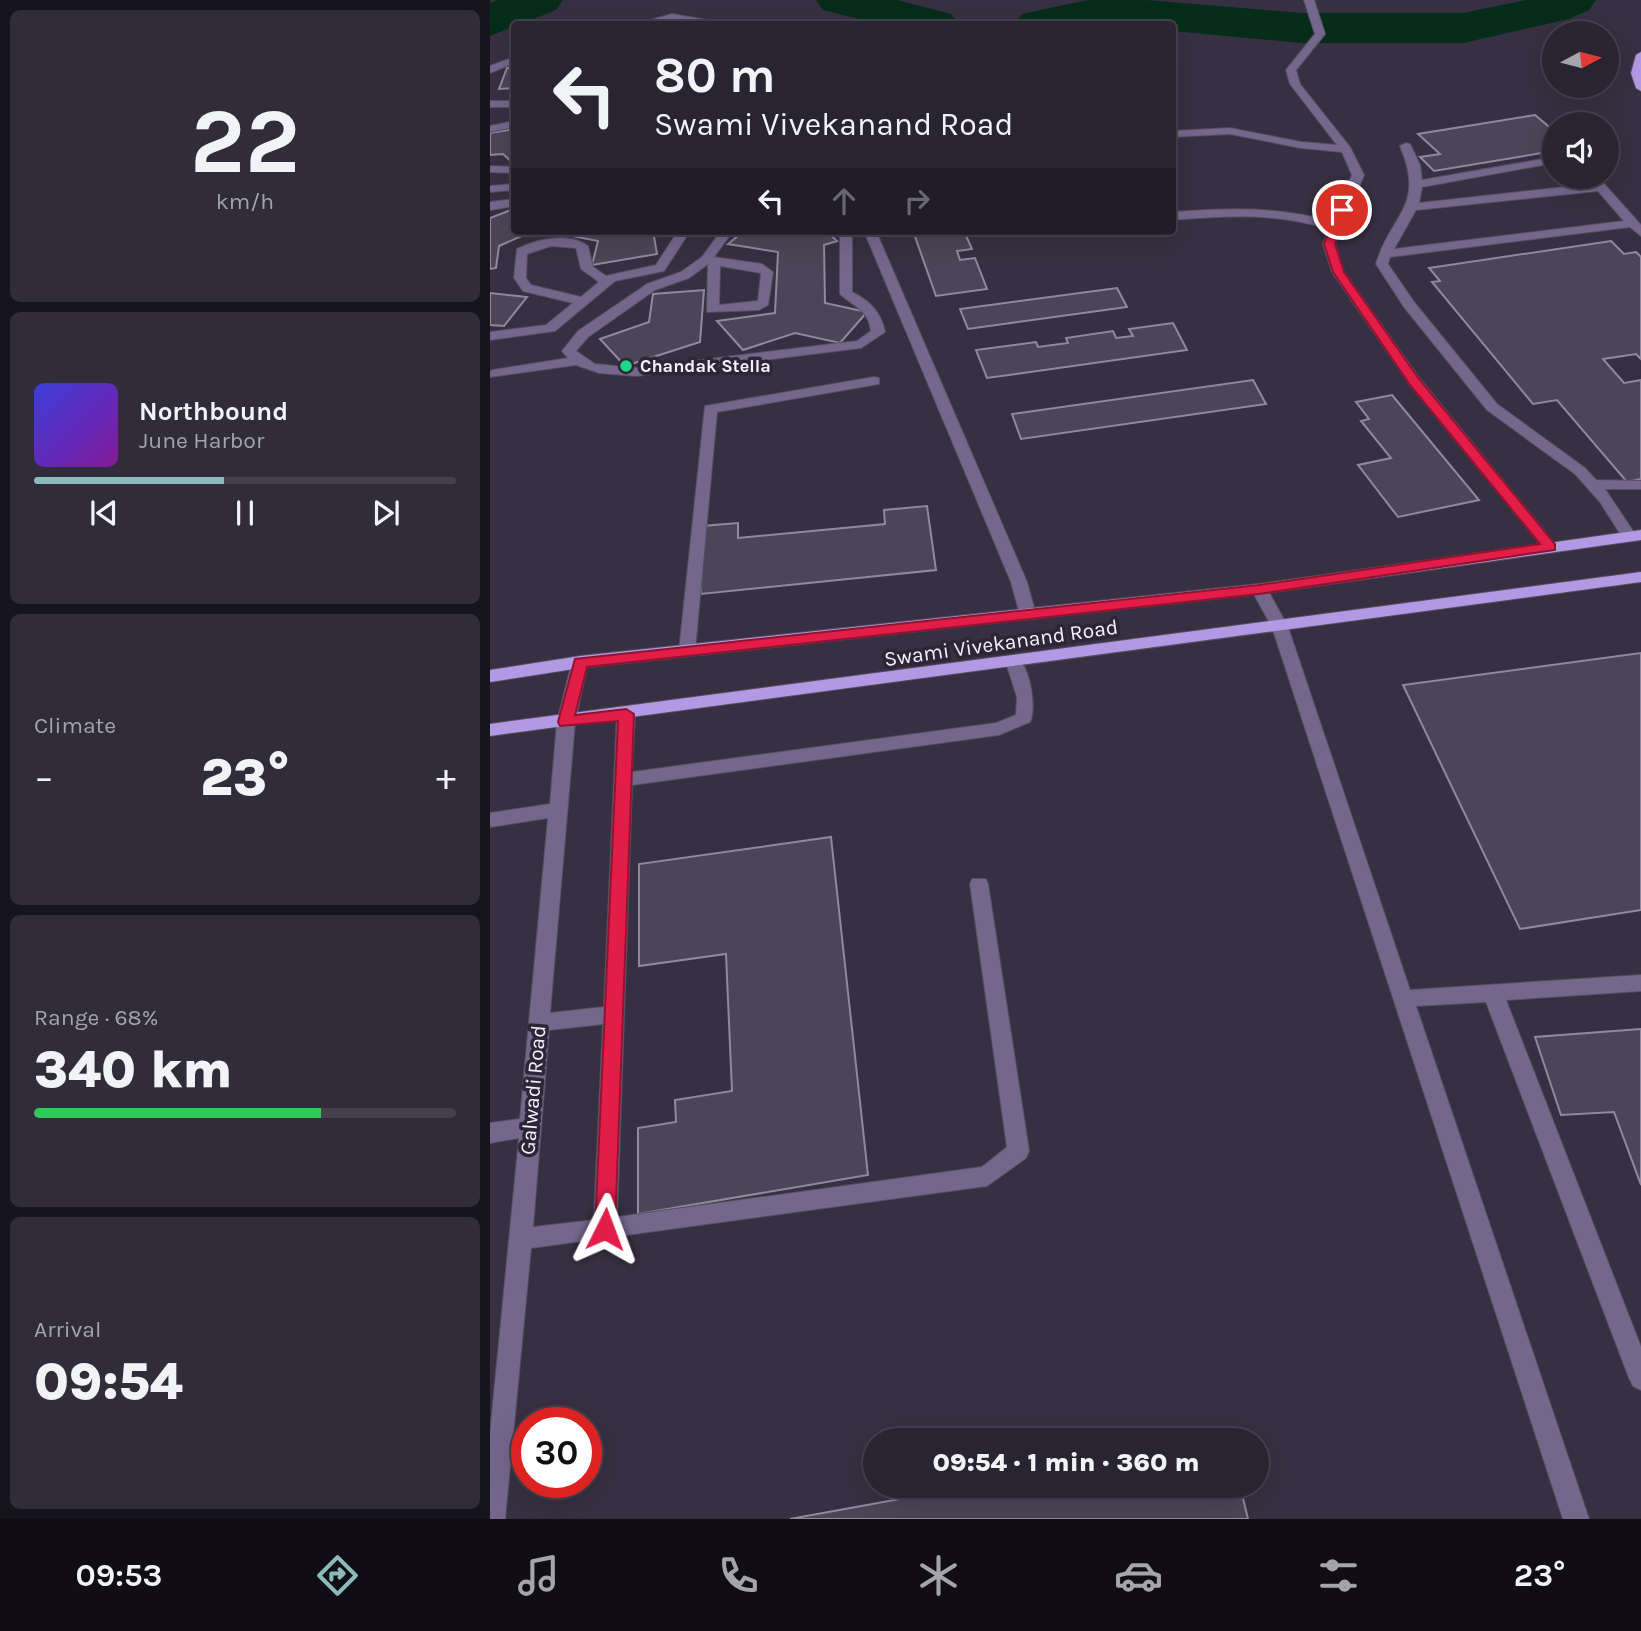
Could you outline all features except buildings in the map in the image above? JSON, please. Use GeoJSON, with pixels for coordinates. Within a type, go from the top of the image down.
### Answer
{"type":"FeatureCollection","features":[{"type":"Feature","properties":{"kind":"main road"},"geometry":{"type":"LineString","coordinates":[[1641,55],[1636,73],[1641,88]]}},
{"type":"Feature","properties":{"kind":"main road","name":"Swami Vivekanand Road"},"geometry":{"type":"LineString","coordinates":[[490,676],[580,662],[1259,589],[1635,536]]}},
{"type":"Feature","properties":{"kind":"main road","name":"Swami Vivekanand Road"},"geometry":{"type":"LineString","coordinates":[[490,730],[1014,663],[1641,577]]}},
{"type":"Feature","properties":{"kind":"street"},"geometry":{"type":"LineString","coordinates":[[1311,4],[1320,34],[1291,70],[1295,84],[1346,149],[1358,175],[1329,244],[1338,272],[1415,382],[1550,547]]}},
{"type":"Feature","properties":{"kind":"street"},"geometry":{"type":"LineString","coordinates":[[653,21],[671,17],[695,21]]}},
{"type":"Feature","properties":{"kind":"street"},"geometry":{"type":"LineString","coordinates":[[490,70],[511,61]]}},
{"type":"Feature","properties":{"kind":"street"},"geometry":{"type":"LineString","coordinates":[[490,104],[511,104]]}},
{"type":"Feature","properties":{"kind":"street"},"geometry":{"type":"LineString","coordinates":[[490,129],[511,125]]}},
{"type":"Feature","properties":{"kind":"street"},"geometry":{"type":"LineString","coordinates":[[1176,134],[1230,131],[1301,145],[1346,149]]}},
{"type":"Feature","properties":{"kind":"street"},"geometry":{"type":"LineString","coordinates":[[1406,146],[1416,172],[1417,184],[1411,207],[1382,264],[1409,304],[1492,407],[1580,471],[1635,536]]}},
{"type":"Feature","properties":{"kind":"street"},"geometry":{"type":"LineString","coordinates":[[1417,184],[1542,162]]}},
{"type":"Feature","properties":{"kind":"street"},"geometry":{"type":"LineString","coordinates":[[490,169],[511,170]]}},
{"type":"Feature","properties":{"kind":"street"},"geometry":{"type":"LineString","coordinates":[[490,189],[511,187]]}},
{"type":"Feature","properties":{"kind":"street"},"geometry":{"type":"LineString","coordinates":[[1411,207],[1582,189]]}},
{"type":"Feature","properties":{"kind":"street"},"geometry":{"type":"LineString","coordinates":[[1603,189],[1637,228]]}},
{"type":"Feature","properties":{"kind":"street"},"geometry":{"type":"LineString","coordinates":[[490,206],[511,203]]}},
{"type":"Feature","properties":{"kind":"street"},"geometry":{"type":"LineString","coordinates":[[1176,216],[1266,210],[1289,213],[1335,227]]}},
{"type":"Feature","properties":{"kind":"street"},"geometry":{"type":"LineString","coordinates":[[1385,254],[1637,228]]}},
{"type":"Feature","properties":{"kind":"street"},"geometry":{"type":"LineString","coordinates":[[490,336],[550,328],[608,281],[660,268],[681,235]]}},
{"type":"Feature","properties":{"kind":"street"},"geometry":{"type":"LineString","coordinates":[[576,361],[569,351],[583,334],[651,287],[685,275],[710,260],[725,235]]}},
{"type":"Feature","properties":{"kind":"street"},"geometry":{"type":"LineString","coordinates":[[493,374],[576,361],[610,372],[636,372],[860,344],[878,332],[877,320],[866,303],[846,295],[844,235]]}},
{"type":"Feature","properties":{"kind":"street"},"geometry":{"type":"LineString","coordinates":[[872,235],[1019,582],[1028,615]]}},
{"type":"Feature","properties":{"kind":"street"},"geometry":{"type":"LineString","coordinates":[[583,301],[527,288],[520,278],[521,252],[529,246],[573,242],[582,246],[584,268],[590,275],[608,281]]}},
{"type":"Feature","properties":{"kind":"street"},"geometry":{"type":"LineString","coordinates":[[710,260],[762,268],[767,272],[764,302],[759,306],[712,309],[710,260]]}},
{"type":"Feature","properties":{"kind":"street"},"geometry":{"type":"LineString","coordinates":[[687,651],[710,409],[874,381]]}},
{"type":"Feature","properties":{"kind":"street"},"geometry":{"type":"LineString","coordinates":[[1592,484],[1641,485]]}},
{"type":"Feature","properties":{"kind":"street"},"geometry":{"type":"LineString","coordinates":[[1259,589],[1280,627],[1576,1519]]}},
{"type":"Feature","properties":{"kind":"street","name":"Galwadi Road"},"geometry":{"type":"LineString","coordinates":[[492,1519],[566,722],[580,662]]}},
{"type":"Feature","properties":{"kind":"street"},"geometry":{"type":"LineString","coordinates":[[624,780],[999,729],[1024,718],[1025,697],[1014,663]]}},
{"type":"Feature","properties":{"kind":"street"},"geometry":{"type":"LineString","coordinates":[[605,1229],[626,714]]}},
{"type":"Feature","properties":{"kind":"street"},"geometry":{"type":"LineString","coordinates":[[490,820],[558,810]]}},
{"type":"Feature","properties":{"kind":"street"},"geometry":{"type":"LineString","coordinates":[[520,1239],[987,1176],[1018,1151],[979,884]]}},
{"type":"Feature","properties":{"kind":"street"},"geometry":{"type":"LineString","coordinates":[[1403,999],[1641,982]]}},
{"type":"Feature","properties":{"kind":"street"},"geometry":{"type":"LineString","coordinates":[[1493,993],[1641,1378]]}},
{"type":"Feature","properties":{"kind":"street"},"geometry":{"type":"LineString","coordinates":[[539,1023],[614,1014]]}},
{"type":"Feature","properties":{"kind":"street"},"geometry":{"type":"LineString","coordinates":[[490,1133],[530,1127]]}},
{"type":"Feature","properties":{"kind":"waterway"},"geometry":{"type":"LineString","coordinates":[[490,21],[539,0]]}},
{"type":"Feature","properties":{"kind":"waterway"},"geometry":{"type":"LineString","coordinates":[[840,0],[922,21]]}},
{"type":"Feature","properties":{"kind":"waterway"},"geometry":{"type":"LineString","coordinates":[[1054,21],[1106,11],[1302,28],[1463,28],[1552,9],[1572,0]]}},
{"type":"Feature","properties":{"kind":"place","name":"Chandak Stella"},"geometry":{"type":"Point","coordinates":[626,366]}},
{"type":"Feature","properties":{"kind":"route"},"geometry":{"type":"LineString","coordinates":[[605,1229],[626,714],[566,722],[580,662],[1259,589],[1550,547],[1415,382],[1338,272],[1329,244],[1342,210]]}}]}
